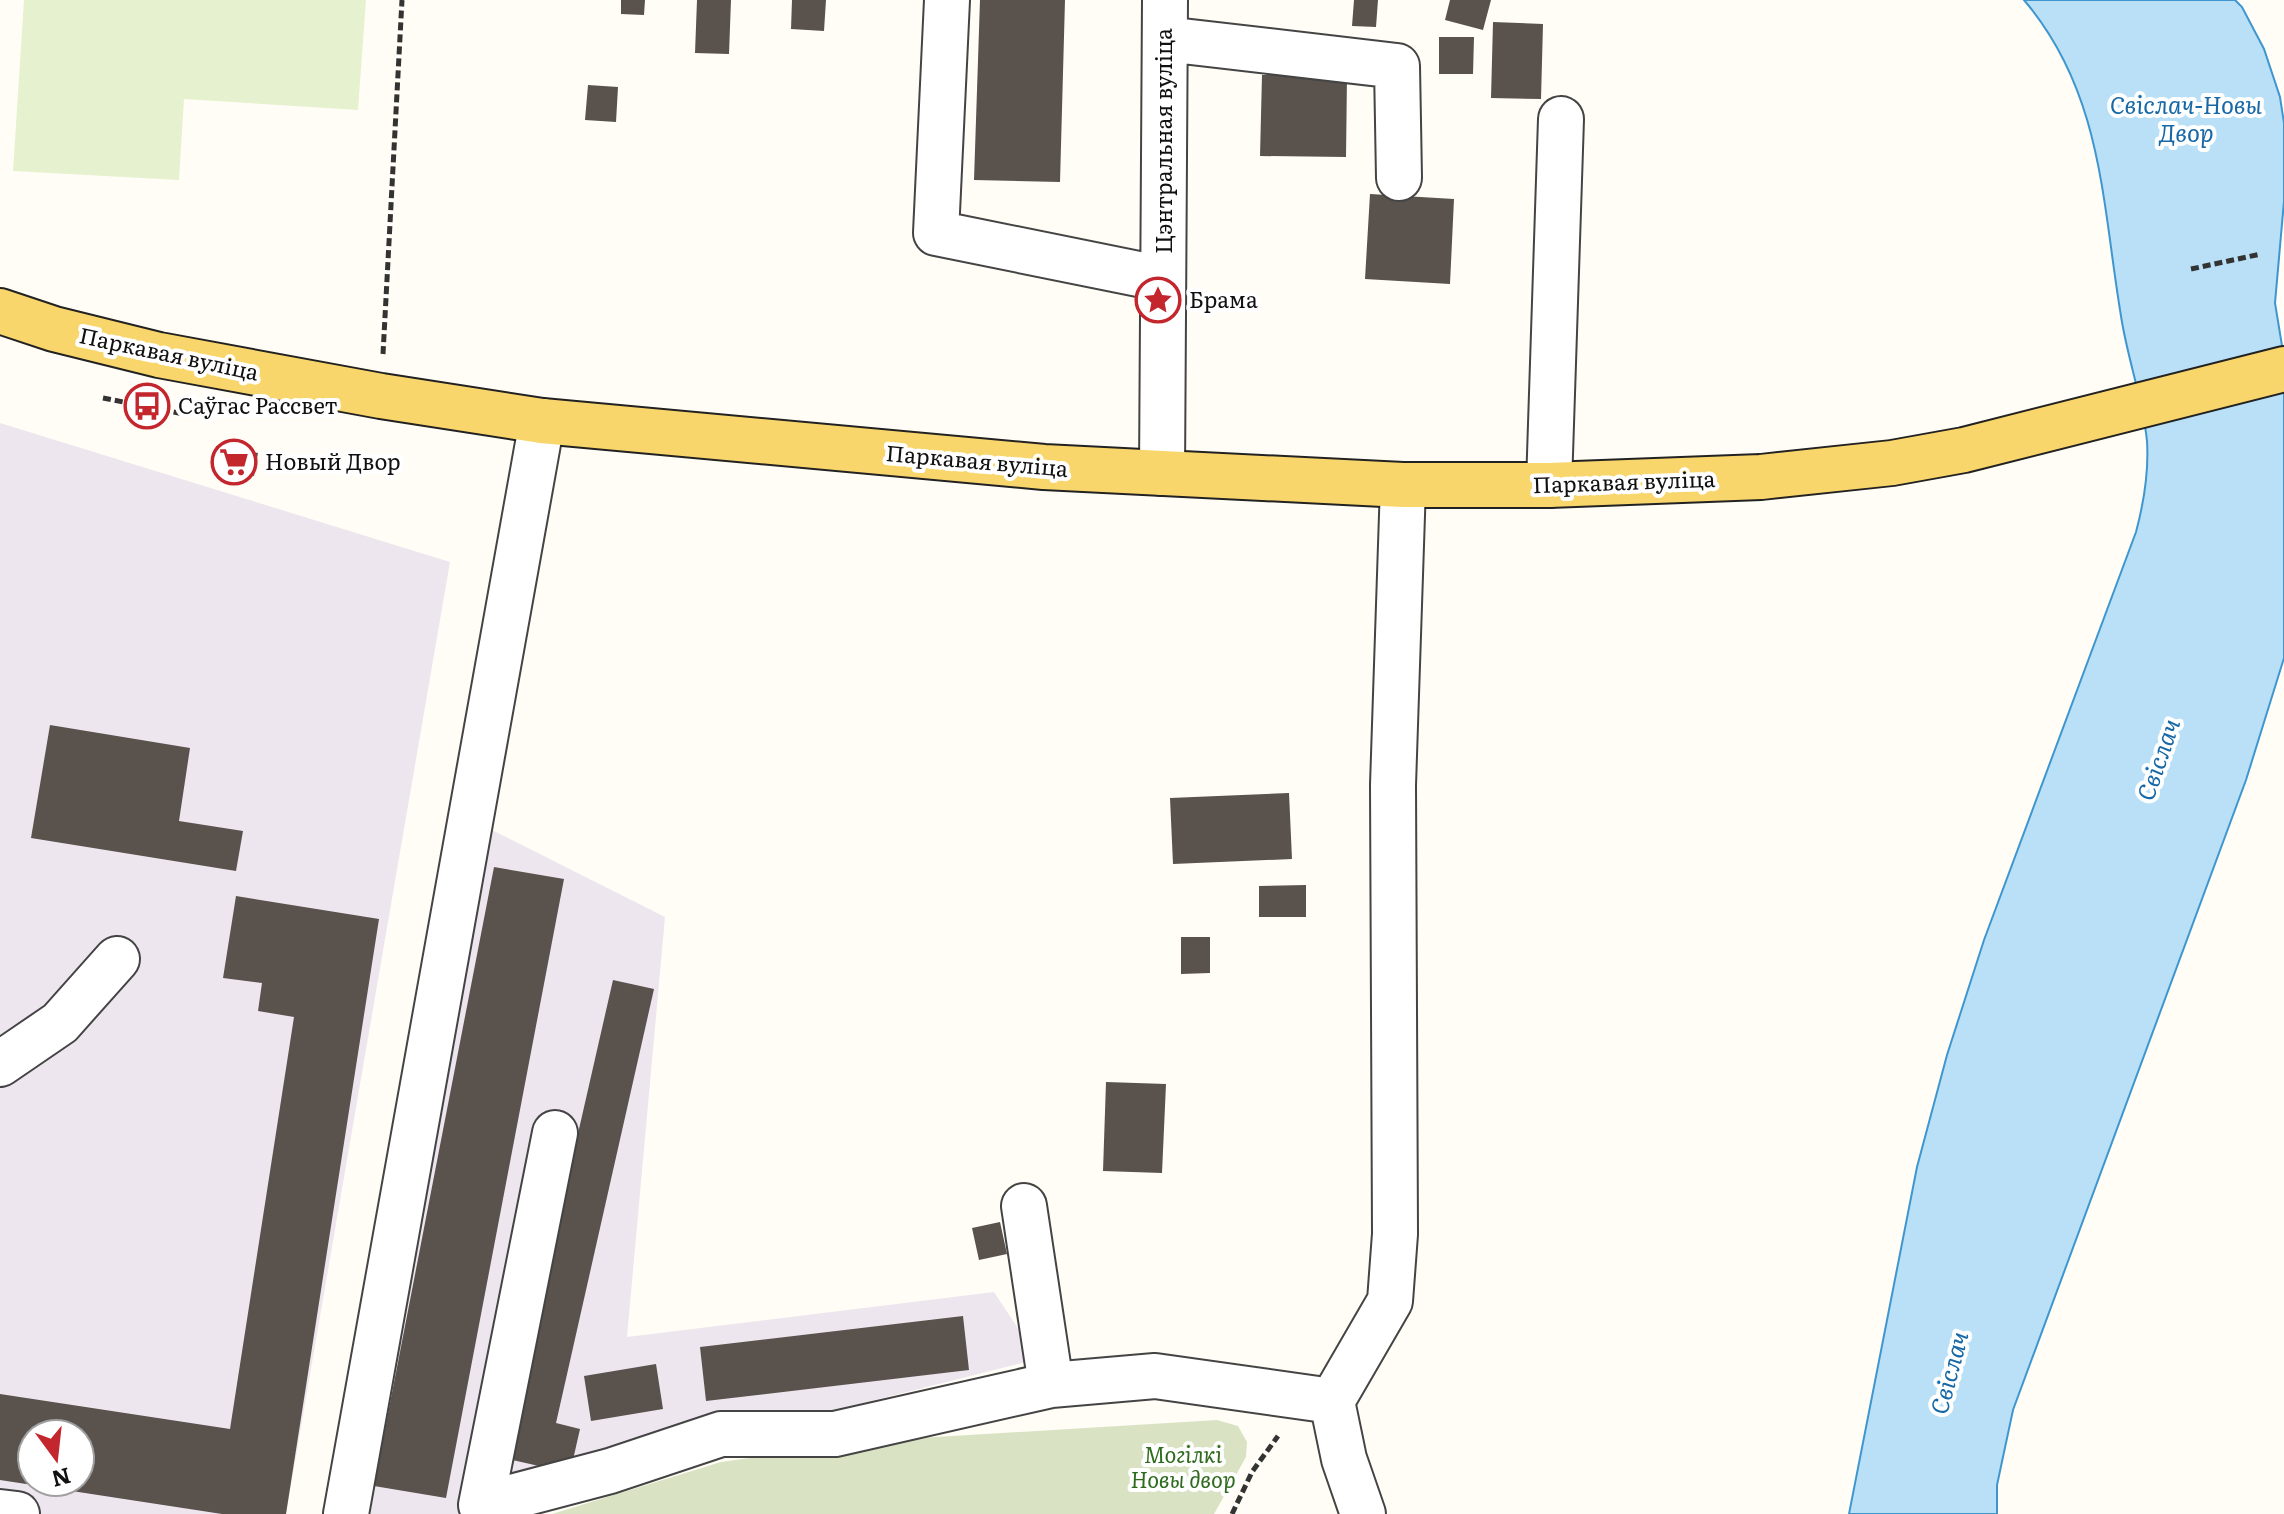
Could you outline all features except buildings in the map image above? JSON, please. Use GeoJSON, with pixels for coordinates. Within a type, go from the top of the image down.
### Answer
{"type":"FeatureCollection","features":[{"type":"Feature","properties":{"kind":"main road","name":"Паркавая вуліца"},"geometry":{"type":"LineString","coordinates":[[0,311],[54,329],[159,355],[381,396],[542,421],[1029,466],[1403,485],[1549,485],[1761,477],[1892,463],[1964,450],[2284,369]]}},
{"type":"Feature","properties":{"kind":"street"},"geometry":{"type":"LineString","coordinates":[[947,0],[936,233],[1163,279]]}},
{"type":"Feature","properties":{"kind":"street"},"geometry":{"type":"LineString","coordinates":[[1165,19],[1397,66],[1399,178]]}},
{"type":"Feature","properties":{"kind":"street","name":"Цэнтральная вуліца"},"geometry":{"type":"LineString","coordinates":[[1162,473],[1165,19]]}},
{"type":"Feature","properties":{"kind":"street"},"geometry":{"type":"LineString","coordinates":[[1549,485],[1561,119]]}},
{"type":"Feature","properties":{"kind":"street"},"geometry":{"type":"LineString","coordinates":[[346,1514],[542,421]]}},
{"type":"Feature","properties":{"kind":"street"},"geometry":{"type":"LineString","coordinates":[[1363,1514],[1344,1459],[1332,1401],[1390,1301],[1395,1234],[1393,785],[1403,485]]}},
{"type":"Feature","properties":{"kind":"street"},"geometry":{"type":"LineString","coordinates":[[0,1064],[60,1023],[117,959]]}},
{"type":"Feature","properties":{"kind":"street"},"geometry":{"type":"LineString","coordinates":[[555,1133],[481,1505],[610,1471],[721,1434],[835,1434],[1051,1385],[1155,1376],[1332,1401]]}},
{"type":"Feature","properties":{"kind":"street"},"geometry":{"type":"LineString","coordinates":[[1024,1206],[1051,1385]]}},
{"type":"Feature","properties":{"kind":"street"},"geometry":{"type":"LineString","coordinates":[[0,1512],[17,1514]]}},
{"type":"Feature","properties":{"kind":"path"},"geometry":{"type":"LineString","coordinates":[[381,396],[402,0]]}},
{"type":"Feature","properties":{"kind":"path"},"geometry":{"type":"LineString","coordinates":[[2191,269],[2261,254]]}},
{"type":"Feature","properties":{"kind":"path"},"geometry":{"type":"LineString","coordinates":[[103,398],[189,415]]}},
{"type":"Feature","properties":{"kind":"path"},"geometry":{"type":"LineString","coordinates":[[1232,1514],[1252,1472],[1285,1426],[1332,1401]]}},
{"type":"Feature","properties":{"kind":"shaded area"},"geometry":{"type":"Polygon","coordinates":[[[0,423],[450,562],[286,1514],[0,1514],[0,423]]]}},
{"type":"Feature","properties":{"kind":"shaded area"},"geometry":{"type":"Polygon","coordinates":[[[466,817],[665,917],[627,1337],[994,1292],[1038,1359],[752,1431],[512,1514],[350,1514],[466,817]]]}},
{"type":"Feature","properties":{"kind":"green space"},"geometry":{"type":"Polygon","coordinates":[[[24,0],[366,0],[358,110],[184,99],[179,180],[13,171],[24,0]]]}},
{"type":"Feature","properties":{"kind":"green space","name":"Могілкі Новы двор"},"geometry":{"type":"Polygon","coordinates":[[[1217,1420],[1238,1426],[1247,1442],[1246,1457],[1214,1514],[552,1514],[721,1462],[870,1441],[1217,1420]]]}},
{"type":"Feature","properties":{"kind":"water","name":"Свіслач-Новы Двор"},"geometry":{"type":"Polygon","coordinates":[[[2024,0],[2235,0],[2242,7],[2264,49],[2280,97],[2284,123],[2284,201],[2275,303],[2284,358],[2284,658],[2246,780],[2013,1410],[1997,1485],[1997,1514],[1849,1514],[1917,1167],[1947,1055],[1984,940],[2136,532],[2145,487],[2145,426],[2124,331],[2095,150],[2070,73],[2050,36],[2024,0]]]}},
{"type":"Feature","properties":{"kind":"place","name":"Брама"},"geometry":{"type":"Point","coordinates":[1158,300]}},
{"type":"Feature","properties":{"kind":"place","name":"Саўгас Рассвет"},"geometry":{"type":"Point","coordinates":[147,406]}},
{"type":"Feature","properties":{"kind":"place","name":"Новый Двор"},"geometry":{"type":"Point","coordinates":[234,462]}},
{"type":"Feature","properties":{"kind":"water label","name":"Свіслач"},"geometry":{"type":"Point","coordinates":[2159,760]}},
{"type":"Feature","properties":{"kind":"water label","name":"Свіслач"},"geometry":{"type":"Point","coordinates":[1950,1373]}}]}
